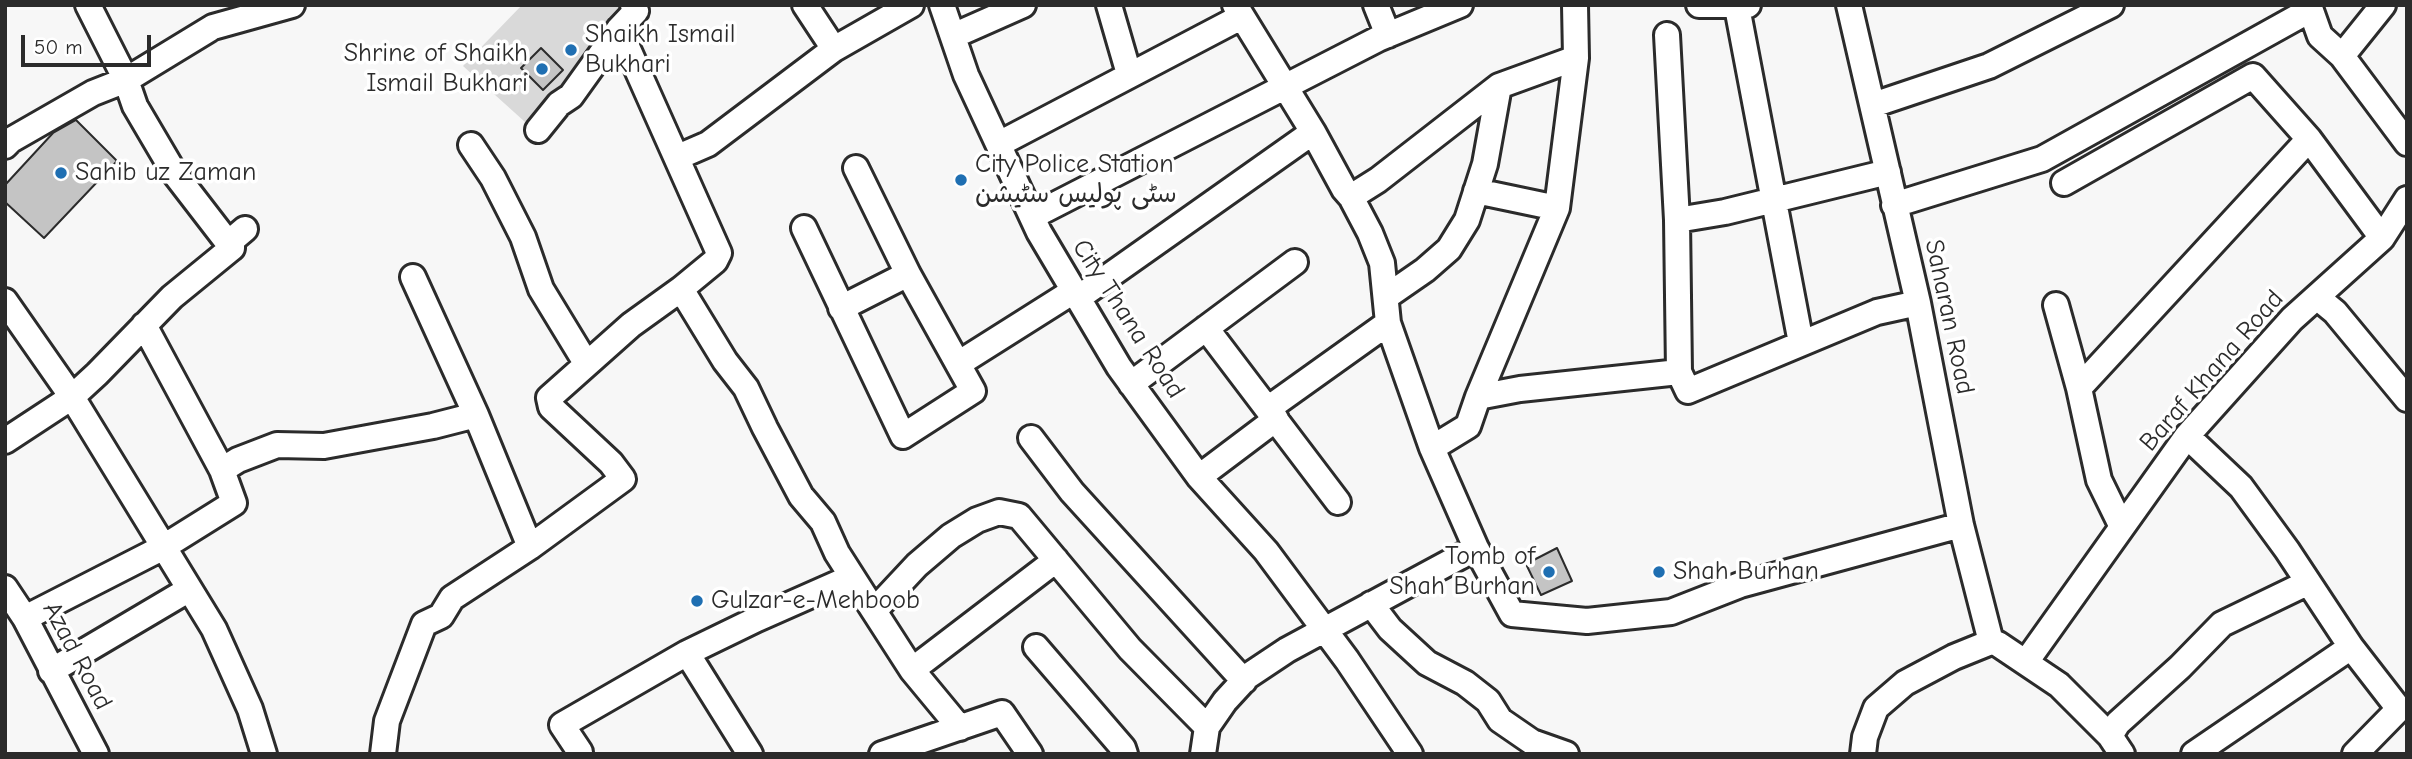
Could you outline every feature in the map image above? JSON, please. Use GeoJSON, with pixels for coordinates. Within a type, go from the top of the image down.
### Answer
{"type":"FeatureCollection","features":[{"type":"Feature","properties":{"kind":"street"},"geometry":{"type":"LineString","coordinates":[[5,441],[72,397],[172,297],[238,239],[175,174],[135,106],[126,80],[88,5]]}},
{"type":"Feature","properties":{"kind":"street"},"geometry":{"type":"LineString","coordinates":[[5,146],[93,93],[126,80],[213,27],[292,5]]}},
{"type":"Feature","properties":{"kind":"street"},"geometry":{"type":"LineString","coordinates":[[538,130],[559,104],[571,96],[619,29],[636,11],[633,5]]}},
{"type":"Feature","properties":{"kind":"street"},"geometry":{"type":"LineString","coordinates":[[805,5],[834,49]]}},
{"type":"Feature","properties":{"kind":"street"},"geometry":{"type":"LineString","coordinates":[[678,156],[708,144],[834,49],[911,5]]}},
{"type":"Feature","properties":{"kind":"street","name":"City Thana Road"},"geometry":{"type":"LineString","coordinates":[[942,5],[966,75],[1039,232],[1119,367],[1199,477],[1266,551],[1324,629],[1410,754]]}},
{"type":"Feature","properties":{"kind":"street"},"geometry":{"type":"LineString","coordinates":[[953,36],[1023,5]]}},
{"type":"Feature","properties":{"kind":"street"},"geometry":{"type":"LineString","coordinates":[[1109,5],[1129,74]]}},
{"type":"Feature","properties":{"kind":"street"},"geometry":{"type":"LineString","coordinates":[[1376,5],[1388,35]]}},
{"type":"Feature","properties":{"kind":"street"},"geometry":{"type":"LineString","coordinates":[[1032,216],[1284,86],[1388,35],[1460,5]]}},
{"type":"Feature","properties":{"kind":"street"},"geometry":{"type":"LineString","coordinates":[[1432,448],[1468,426],[1557,208],[1576,58],[1575,5]]}},
{"type":"Feature","properties":{"kind":"street"},"geometry":{"type":"LineString","coordinates":[[1699,5],[1742,6],[1773,200],[1801,344]]}},
{"type":"Feature","properties":{"kind":"street","name":"Saharan Road"},"geometry":{"type":"LineString","coordinates":[[1849,5],[1918,303],[1961,525],[1991,642]]}},
{"type":"Feature","properties":{"kind":"street"},"geometry":{"type":"LineString","coordinates":[[1873,105],[1989,66],[2110,5]]}},
{"type":"Feature","properties":{"kind":"street"},"geometry":{"type":"LineString","coordinates":[[1894,205],[2042,159],[2309,8],[2320,36],[2342,56],[2407,143]]}},
{"type":"Feature","properties":{"kind":"street"},"geometry":{"type":"LineString","coordinates":[[2342,56],[2377,8]]}},
{"type":"Feature","properties":{"kind":"street"},"geometry":{"type":"LineString","coordinates":[[999,144],[1238,11],[1313,132],[1343,189],[1351,197],[1382,262],[1388,323],[1432,448],[1476,548],[1512,614],[1587,621],[1671,612],[1740,585],[1961,525]]}},
{"type":"Feature","properties":{"kind":"street"},"geometry":{"type":"LineString","coordinates":[[383,754],[387,721],[424,624],[442,617],[452,598],[530,547],[623,479],[611,463],[551,407],[549,398],[631,325],[715,261],[719,253],[678,156],[619,29]]}},
{"type":"Feature","properties":{"kind":"street"},"geometry":{"type":"LineString","coordinates":[[1667,35],[1677,220],[1679,372],[1688,391],[1877,312],[1918,303]]}},
{"type":"Feature","properties":{"kind":"street"},"geometry":{"type":"LineString","coordinates":[[1351,197],[1378,180],[1499,86],[1576,58]]}},
{"type":"Feature","properties":{"kind":"street"},"geometry":{"type":"LineString","coordinates":[[2064,183],[2253,76],[2394,232]]}},
{"type":"Feature","properties":{"kind":"street"},"geometry":{"type":"LineString","coordinates":[[1386,297],[1425,270],[1448,249],[1467,220],[1485,164],[1499,86]]}},
{"type":"Feature","properties":{"kind":"street"},"geometry":{"type":"LineString","coordinates":[[958,364],[1075,295],[1313,132]]}},
{"type":"Feature","properties":{"kind":"street"},"geometry":{"type":"LineString","coordinates":[[2079,388],[2309,139]]}},
{"type":"Feature","properties":{"kind":"street"},"geometry":{"type":"LineString","coordinates":[[471,145],[493,178],[523,237],[541,289],[586,363]]}},
{"type":"Feature","properties":{"kind":"street"},"geometry":{"type":"LineString","coordinates":[[804,228],[903,436],[973,391],[908,274],[856,168]]}},
{"type":"Feature","properties":{"kind":"street"},"geometry":{"type":"LineString","coordinates":[[1677,220],[1726,212],[1888,172]]}},
{"type":"Feature","properties":{"kind":"street"},"geometry":{"type":"LineString","coordinates":[[1476,191],[1557,208]]}},
{"type":"Feature","properties":{"kind":"street","name":"Baraf Khana Road"},"geometry":{"type":"LineString","coordinates":[[2026,662],[2187,436],[2292,319],[2394,232],[2396,218],[2407,199]]}},
{"type":"Feature","properties":{"kind":"street"},"geometry":{"type":"LineString","coordinates":[[1131,384],[1295,262]]}},
{"type":"Feature","properties":{"kind":"street"},"geometry":{"type":"LineString","coordinates":[[841,308],[908,274]]}},
{"type":"Feature","properties":{"kind":"street"},"geometry":{"type":"LineString","coordinates":[[413,276],[476,415],[530,547]]}},
{"type":"Feature","properties":{"kind":"street"},"geometry":{"type":"LineString","coordinates":[[681,289],[725,360],[747,388],[765,428],[802,496],[823,522],[852,577],[912,670],[960,728]]}},
{"type":"Feature","properties":{"kind":"street"},"geometry":{"type":"LineString","coordinates":[[2318,298],[2334,312],[2407,399]]}},
{"type":"Feature","properties":{"kind":"street"},"geometry":{"type":"LineString","coordinates":[[5,301],[72,397],[214,629],[250,709],[264,754]]}},
{"type":"Feature","properties":{"kind":"street"},"geometry":{"type":"LineString","coordinates":[[2056,305],[2079,388],[2099,480],[2122,527]]}},
{"type":"Feature","properties":{"kind":"street"},"geometry":{"type":"LineString","coordinates":[[1199,477],[1272,413],[1388,323]]}},
{"type":"Feature","properties":{"kind":"street"},"geometry":{"type":"LineString","coordinates":[[24,618],[162,548],[234,503],[222,470],[144,325]]}},
{"type":"Feature","properties":{"kind":"street"},"geometry":{"type":"LineString","coordinates":[[1206,328],[1338,502]]}},
{"type":"Feature","properties":{"kind":"street"},"geometry":{"type":"LineString","coordinates":[[1478,397],[1520,389],[1679,372]]}},
{"type":"Feature","properties":{"kind":"street"},"geometry":{"type":"LineString","coordinates":[[222,470],[238,460],[277,445],[324,446],[433,426],[476,415]]}},
{"type":"Feature","properties":{"kind":"street"},"geometry":{"type":"LineString","coordinates":[[2187,436],[2241,487],[2287,550],[2351,647],[2399,709],[2355,754]]}},
{"type":"Feature","properties":{"kind":"street"},"geometry":{"type":"LineString","coordinates":[[1031,438],[1072,492],[1244,681]]}},
{"type":"Feature","properties":{"kind":"street"},"geometry":{"type":"LineString","coordinates":[[874,611],[917,565],[951,536],[977,520],[999,512],[1019,516],[1130,649],[1207,727]]}},
{"type":"Feature","properties":{"kind":"street"},"geometry":{"type":"LineString","coordinates":[[1203,754],[1207,727],[1225,701],[1244,681],[1287,650],[1476,548]]}},
{"type":"Feature","properties":{"kind":"street"},"geometry":{"type":"LineString","coordinates":[[912,670],[1056,560]]}},
{"type":"Feature","properties":{"kind":"street"},"geometry":{"type":"LineString","coordinates":[[578,754],[580,752],[562,725],[687,653],[852,577]]}},
{"type":"Feature","properties":{"kind":"street"},"geometry":{"type":"LineString","coordinates":[[2116,745],[2118,723],[2180,667],[2222,624],[2307,583]]}},
{"type":"Feature","properties":{"kind":"street","name":"Azad Road"},"geometry":{"type":"LineString","coordinates":[[5,588],[24,618],[96,754]]}},
{"type":"Feature","properties":{"kind":"street"},"geometry":{"type":"LineString","coordinates":[[51,671],[188,590]]}},
{"type":"Feature","properties":{"kind":"street"},"geometry":{"type":"LineString","coordinates":[[1371,604],[1390,629],[1427,663],[1465,683],[1488,701],[1500,720],[1532,742],[1566,754]]}},
{"type":"Feature","properties":{"kind":"street"},"geometry":{"type":"LineString","coordinates":[[1863,754],[1865,737],[1876,708],[1905,683],[1954,657],[1991,642],[2059,685],[2116,745]]}},
{"type":"Feature","properties":{"kind":"street"},"geometry":{"type":"LineString","coordinates":[[1037,647],[1123,748],[1125,754]]}},
{"type":"Feature","properties":{"kind":"street"},"geometry":{"type":"LineString","coordinates":[[2194,754],[2351,647]]}},
{"type":"Feature","properties":{"kind":"street"},"geometry":{"type":"LineString","coordinates":[[687,653],[750,754]]}},
{"type":"Feature","properties":{"kind":"street"},"geometry":{"type":"LineString","coordinates":[[882,754],[1002,713],[1030,754]]}},
{"type":"Feature","properties":{"kind":"shaded area"},"geometry":{"type":"Polygon","coordinates":[[[522,5],[633,5],[571,96],[525,122],[463,66],[522,5]]]}},
{"type":"Feature","properties":{"kind":"building","name":"Shrine of Shaikh Ismail Bukhari"},"geometry":{"type":"Polygon","coordinates":[[[541,48],[563,70],[543,90],[521,68],[541,48]]]}},
{"type":"Feature","properties":{"kind":"building","name":"Sahib uz Zaman"},"geometry":{"type":"Polygon","coordinates":[[[76,120],[117,161],[44,238],[5,202],[5,185],[53,133],[76,120]]]}},
{"type":"Feature","properties":{"kind":"building","name":"Tomb of Shah Burhan"},"geometry":{"type":"Polygon","coordinates":[[[1557,548],[1572,581],[1541,595],[1526,564],[1557,548]]]}},
{"type":"Feature","properties":{"kind":"place","name":"Shaikh Ismail Bukhari"},"geometry":{"type":"Point","coordinates":[571,50]}},
{"type":"Feature","properties":{"kind":"place","name":"Shrine of Shaikh Ismail Bukhari"},"geometry":{"type":"Point","coordinates":[542,69]}},
{"type":"Feature","properties":{"kind":"place","name":"Sahib uz Zaman"},"geometry":{"type":"Point","coordinates":[61,173]}},
{"type":"Feature","properties":{"kind":"place","name":"City Police Station سٹی پولیس سٹیشن"},"geometry":{"type":"Point","coordinates":[961,180]}},
{"type":"Feature","properties":{"kind":"place","name":"Tomb of Shah Burhan"},"geometry":{"type":"Point","coordinates":[1549,572]}},
{"type":"Feature","properties":{"kind":"place","name":"Shah Burhan"},"geometry":{"type":"Point","coordinates":[1659,572]}},
{"type":"Feature","properties":{"kind":"place","name":"Gulzar-e-Mehboob"},"geometry":{"type":"Point","coordinates":[697,601]}}]}
